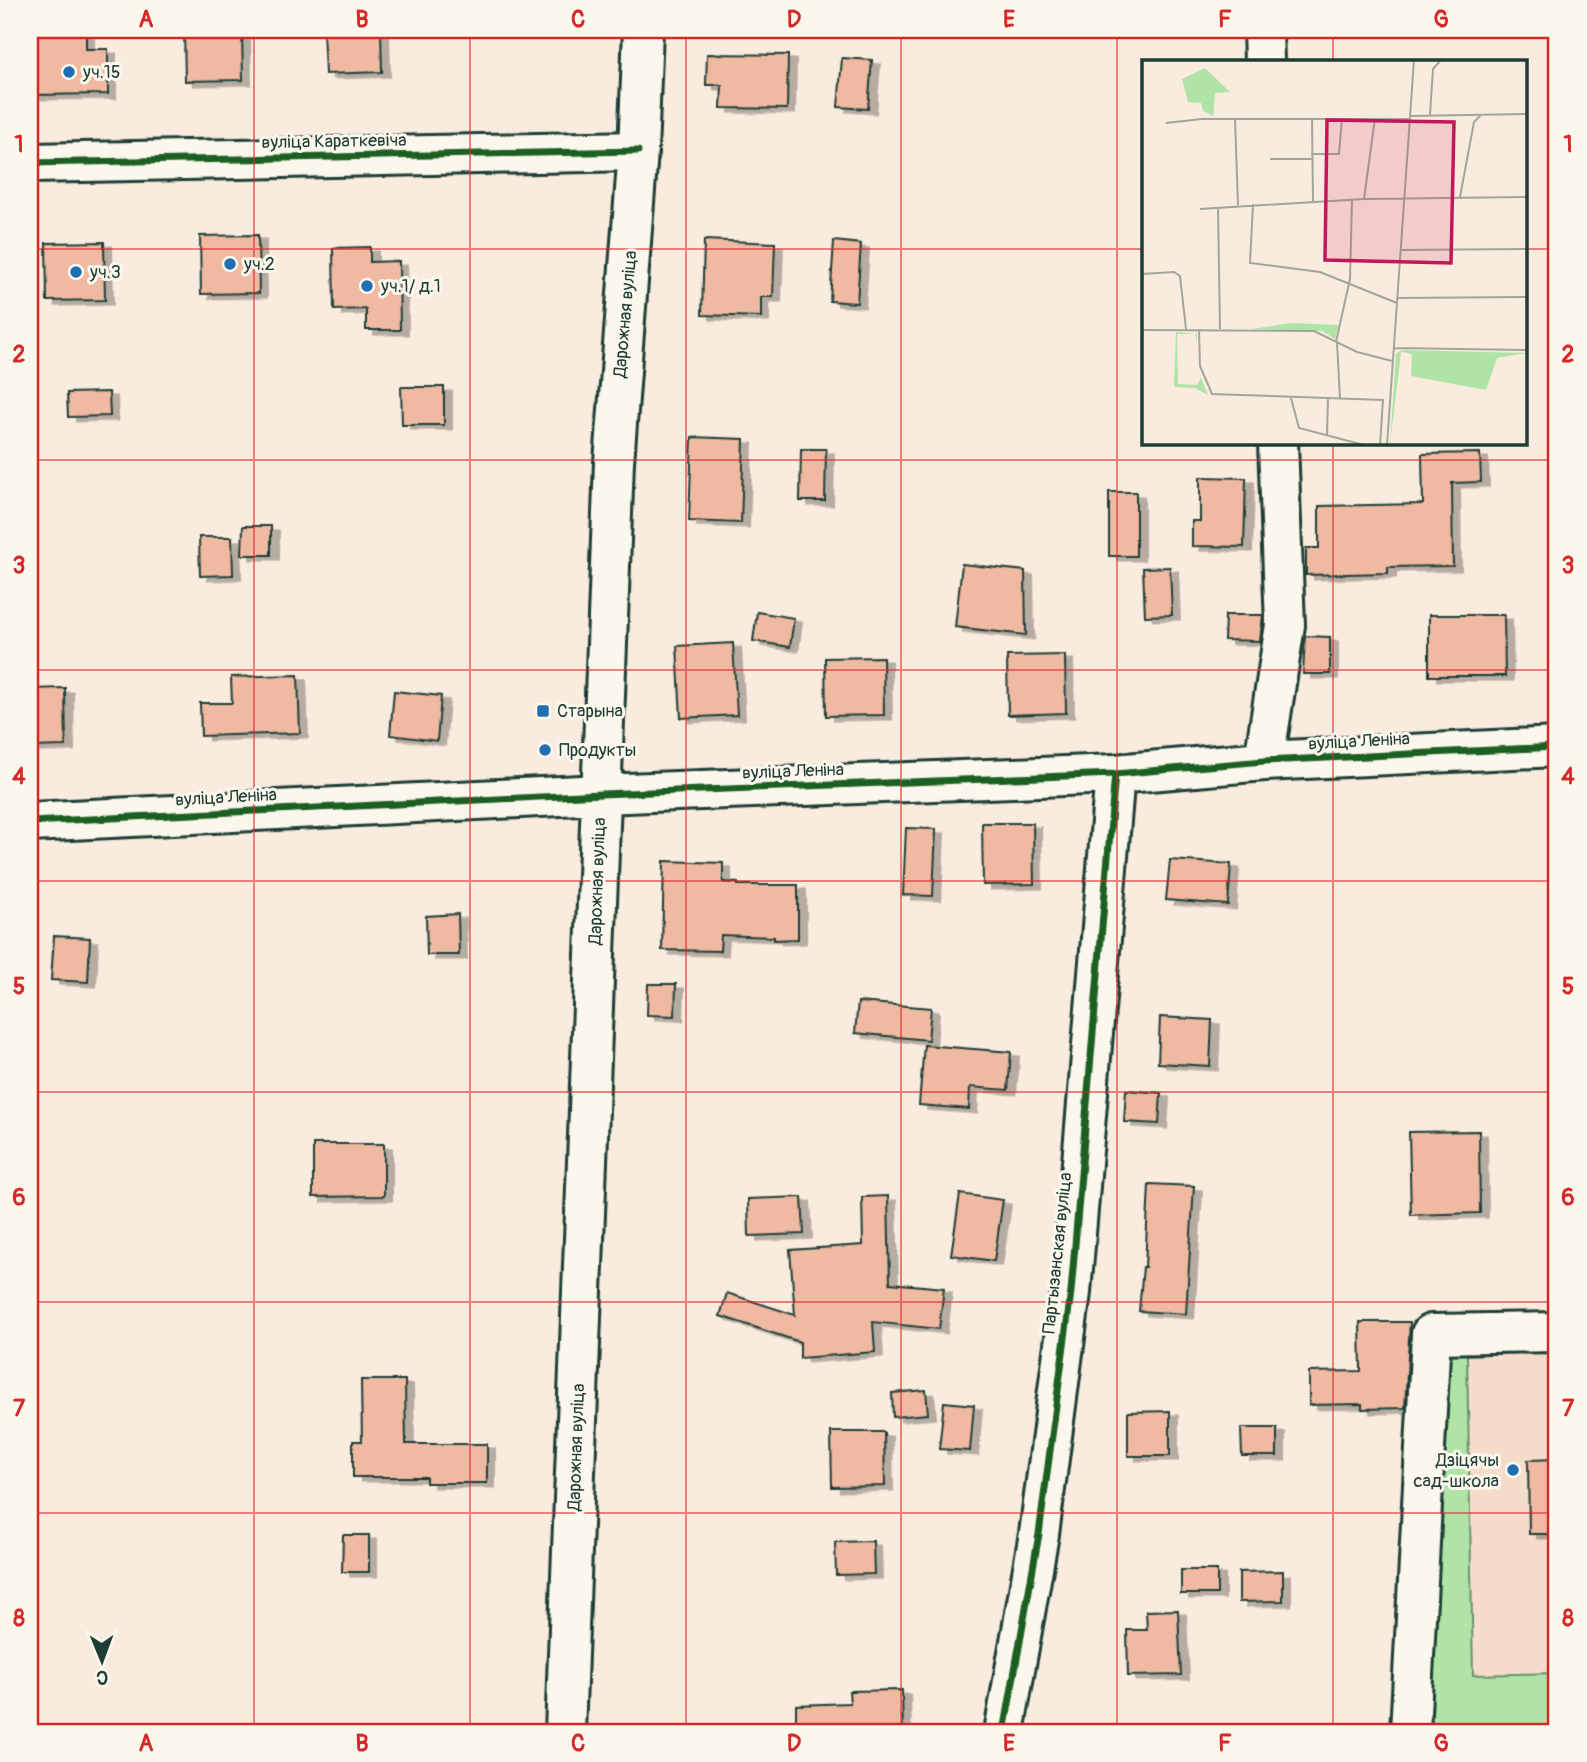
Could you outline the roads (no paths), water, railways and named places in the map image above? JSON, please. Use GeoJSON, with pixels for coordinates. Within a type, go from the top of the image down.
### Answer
{"type":"FeatureCollection","features":[{"type":"Feature","properties":{"kind":"street","name":"Дарожная вуліца"},"geometry":{"type":"LineString","coordinates":[[565,1732],[614,461],[638,151],[643,30]]}},
{"type":"Feature","properties":{"kind":"street"},"geometry":{"type":"LineString","coordinates":[[1263,30],[1264,60]]}},
{"type":"Feature","properties":{"kind":"street","name":"вуліца Караткевіча"},"geometry":{"type":"LineString","coordinates":[[30,163],[638,151]]}},
{"type":"Feature","properties":{"kind":"street"},"geometry":{"type":"LineString","coordinates":[[1264,761],[1285,625],[1278,444]]}},
{"type":"Feature","properties":{"kind":"street","name":"вуліца Леніна"},"geometry":{"type":"LineString","coordinates":[[30,822],[601,794],[1115,774],[1264,761],[1557,747]]}},
{"type":"Feature","properties":{"kind":"street","name":"Партызанская вуліца"},"geometry":{"type":"LineString","coordinates":[[1004,1732],[1039,1534],[1070,1292],[1115,774]]}},
{"type":"Feature","properties":{"kind":"street"},"geometry":{"type":"LineString","coordinates":[[1410,1732],[1431,1334],[1557,1332]]}},
{"type":"Feature","properties":{"kind":"place","name":"уч.15"},"geometry":{"type":"Point","coordinates":[69,72]}},
{"type":"Feature","properties":{"kind":"place","name":"уч.2"},"geometry":{"type":"Point","coordinates":[230,264]}},
{"type":"Feature","properties":{"kind":"place","name":"уч.3"},"geometry":{"type":"Point","coordinates":[76,272]}},
{"type":"Feature","properties":{"kind":"place","name":"уч.1/ д.1"},"geometry":{"type":"Point","coordinates":[367,286]}},
{"type":"Feature","properties":{"kind":"place","name":"Старына"},"geometry":{"type":"Point","coordinates":[543,711]}},
{"type":"Feature","properties":{"kind":"place","name":"Продукты"},"geometry":{"type":"Point","coordinates":[545,750]}},
{"type":"Feature","properties":{"kind":"place","name":"Дзіцячы сад-школа"},"geometry":{"type":"Point","coordinates":[1513,1470]}}]}
